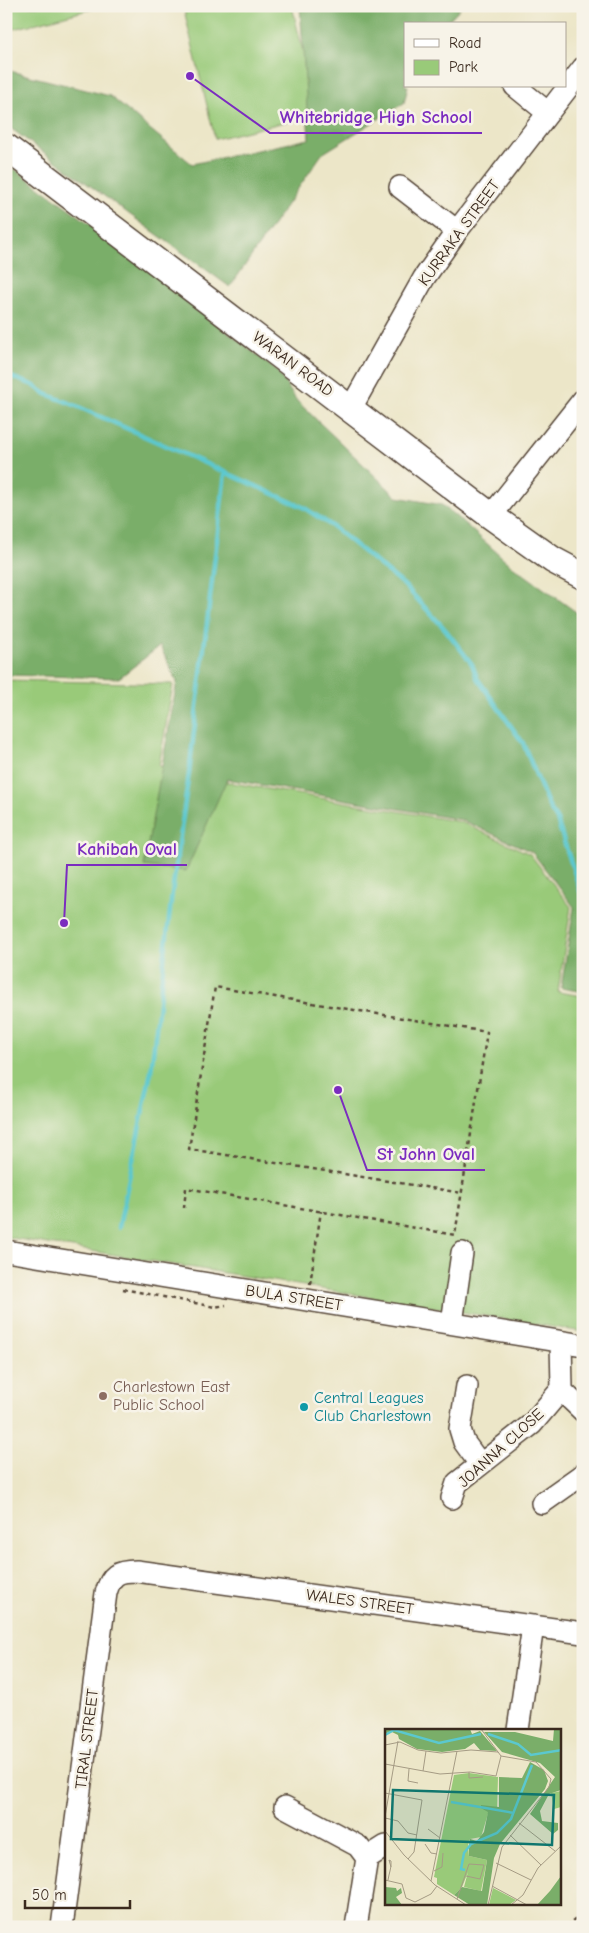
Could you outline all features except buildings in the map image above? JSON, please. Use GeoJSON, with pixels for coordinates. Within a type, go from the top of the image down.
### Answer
{"type":"FeatureCollection","features":[{"type":"Feature","properties":{"kind":"main road","name":"WARAN ROAD"},"geometry":{"type":"LineString","coordinates":[[6,147],[351,408],[490,516],[553,560],[583,576]]}},
{"type":"Feature","properties":{"kind":"street","name":"KURRAKA STREET"},"geometry":{"type":"LineString","coordinates":[[351,408],[424,278],[457,231],[583,68]]}},
{"type":"Feature","properties":{"kind":"street"},"geometry":{"type":"LineString","coordinates":[[517,88],[548,113]]}},
{"type":"Feature","properties":{"kind":"street"},"geometry":{"type":"LineString","coordinates":[[400,187],[457,231]]}},
{"type":"Feature","properties":{"kind":"street"},"geometry":{"type":"LineString","coordinates":[[490,516],[583,400]]}},
{"type":"Feature","properties":{"kind":"street","name":"BULA STREET"},"geometry":{"type":"LineString","coordinates":[[6,1251],[583,1345]]}},
{"type":"Feature","properties":{"kind":"street"},"geometry":{"type":"LineString","coordinates":[[452,1323],[462,1253]]}},
{"type":"Feature","properties":{"kind":"street"},"geometry":{"type":"LineString","coordinates":[[562,1342],[562,1388],[560,1390],[583,1411]]}},
{"type":"Feature","properties":{"kind":"street"},"geometry":{"type":"LineString","coordinates":[[467,1386],[460,1430],[464,1442],[480,1464]]}},
{"type":"Feature","properties":{"kind":"street","name":"JOANNA CLOSE"},"geometry":{"type":"LineString","coordinates":[[452,1498],[457,1483],[532,1424],[560,1390]]}},
{"type":"Feature","properties":{"kind":"street"},"geometry":{"type":"LineString","coordinates":[[542,1503],[583,1474]]}},
{"type":"Feature","properties":{"kind":"street","name":"TIRAL STREET"},"geometry":{"type":"LineString","coordinates":[[62,1927],[106,1593],[109,1582],[116,1574],[125,1571],[136,1571]]}},
{"type":"Feature","properties":{"kind":"street","name":"WALES STREET"},"geometry":{"type":"LineString","coordinates":[[136,1571],[583,1633]]}},
{"type":"Feature","properties":{"kind":"street"},"geometry":{"type":"LineString","coordinates":[[518,1729],[534,1626]]}},
{"type":"Feature","properties":{"kind":"street"},"geometry":{"type":"LineString","coordinates":[[285,1807],[358,1846],[367,1858],[356,1927]]}},
{"type":"Feature","properties":{"kind":"street"},"geometry":{"type":"LineString","coordinates":[[367,1858],[385,1847]]}},
{"type":"Feature","properties":{"kind":"path"},"geometry":{"type":"LineString","coordinates":[[184,1208],[186,1188],[455,1235],[462,1193],[487,1032],[215,987],[189,1149],[462,1193]]}},
{"type":"Feature","properties":{"kind":"path"},"geometry":{"type":"LineString","coordinates":[[308,1301],[321,1211]]}},
{"type":"Feature","properties":{"kind":"path"},"geometry":{"type":"LineString","coordinates":[[566,1927],[583,1913]]}},
{"type":"Feature","properties":{"kind":"green space"},"geometry":{"type":"Polygon","coordinates":[[[6,6],[104,6],[6,31],[6,6]]]}},
{"type":"Feature","properties":{"kind":"green space"},"geometry":{"type":"Polygon","coordinates":[[[183,6],[292,6],[318,114],[215,139],[183,6]]]}},
{"type":"Feature","properties":{"kind":"green space"},"geometry":{"type":"Polygon","coordinates":[[[300,6],[462,6],[447,22],[404,22],[404,88],[408,88],[404,103],[322,154],[230,287],[6,125],[6,70],[110,96],[192,164],[309,139],[300,6]]]}},
{"type":"Feature","properties":{"kind":"green space"},"geometry":{"type":"Polygon","coordinates":[[[6,163],[104,234],[277,371],[297,401],[397,497],[442,505],[511,565],[583,617],[583,992],[561,988],[574,907],[532,852],[462,820],[227,779],[186,871],[144,866],[177,682],[160,646],[119,678],[6,675],[6,163]]]}},
{"type":"Feature","properties":{"kind":"green space"},"geometry":{"type":"Polygon","coordinates":[[[6,680],[173,684],[159,766],[227,782],[461,822],[530,854],[571,907],[558,992],[583,996],[583,1332],[6,1237],[6,680]]]}},
{"type":"Feature","properties":{"kind":"waterway"},"geometry":{"type":"LineString","coordinates":[[6,375],[33,385],[46,394],[303,507],[332,526],[404,585],[445,629],[472,664],[477,678],[523,743],[550,809],[557,820],[583,899]]}},
{"type":"Feature","properties":{"kind":"waterway"},"geometry":{"type":"LineString","coordinates":[[119,1227],[151,1071],[225,473]]}},
{"type":"Feature","properties":{"kind":"place","name":"Whitebridge High School"},"geometry":{"type":"Point","coordinates":[190,76]}},
{"type":"Feature","properties":{"kind":"place","name":"Kahibah Oval"},"geometry":{"type":"Point","coordinates":[64,923]}},
{"type":"Feature","properties":{"kind":"place","name":"St John Oval"},"geometry":{"type":"Point","coordinates":[338,1090]}},
{"type":"Feature","properties":{"kind":"place","name":"Charlestown East Public School"},"geometry":{"type":"Point","coordinates":[103,1396]}},
{"type":"Feature","properties":{"kind":"place","name":"Central Leagues Club Charlestown"},"geometry":{"type":"Point","coordinates":[304,1407]}}]}
